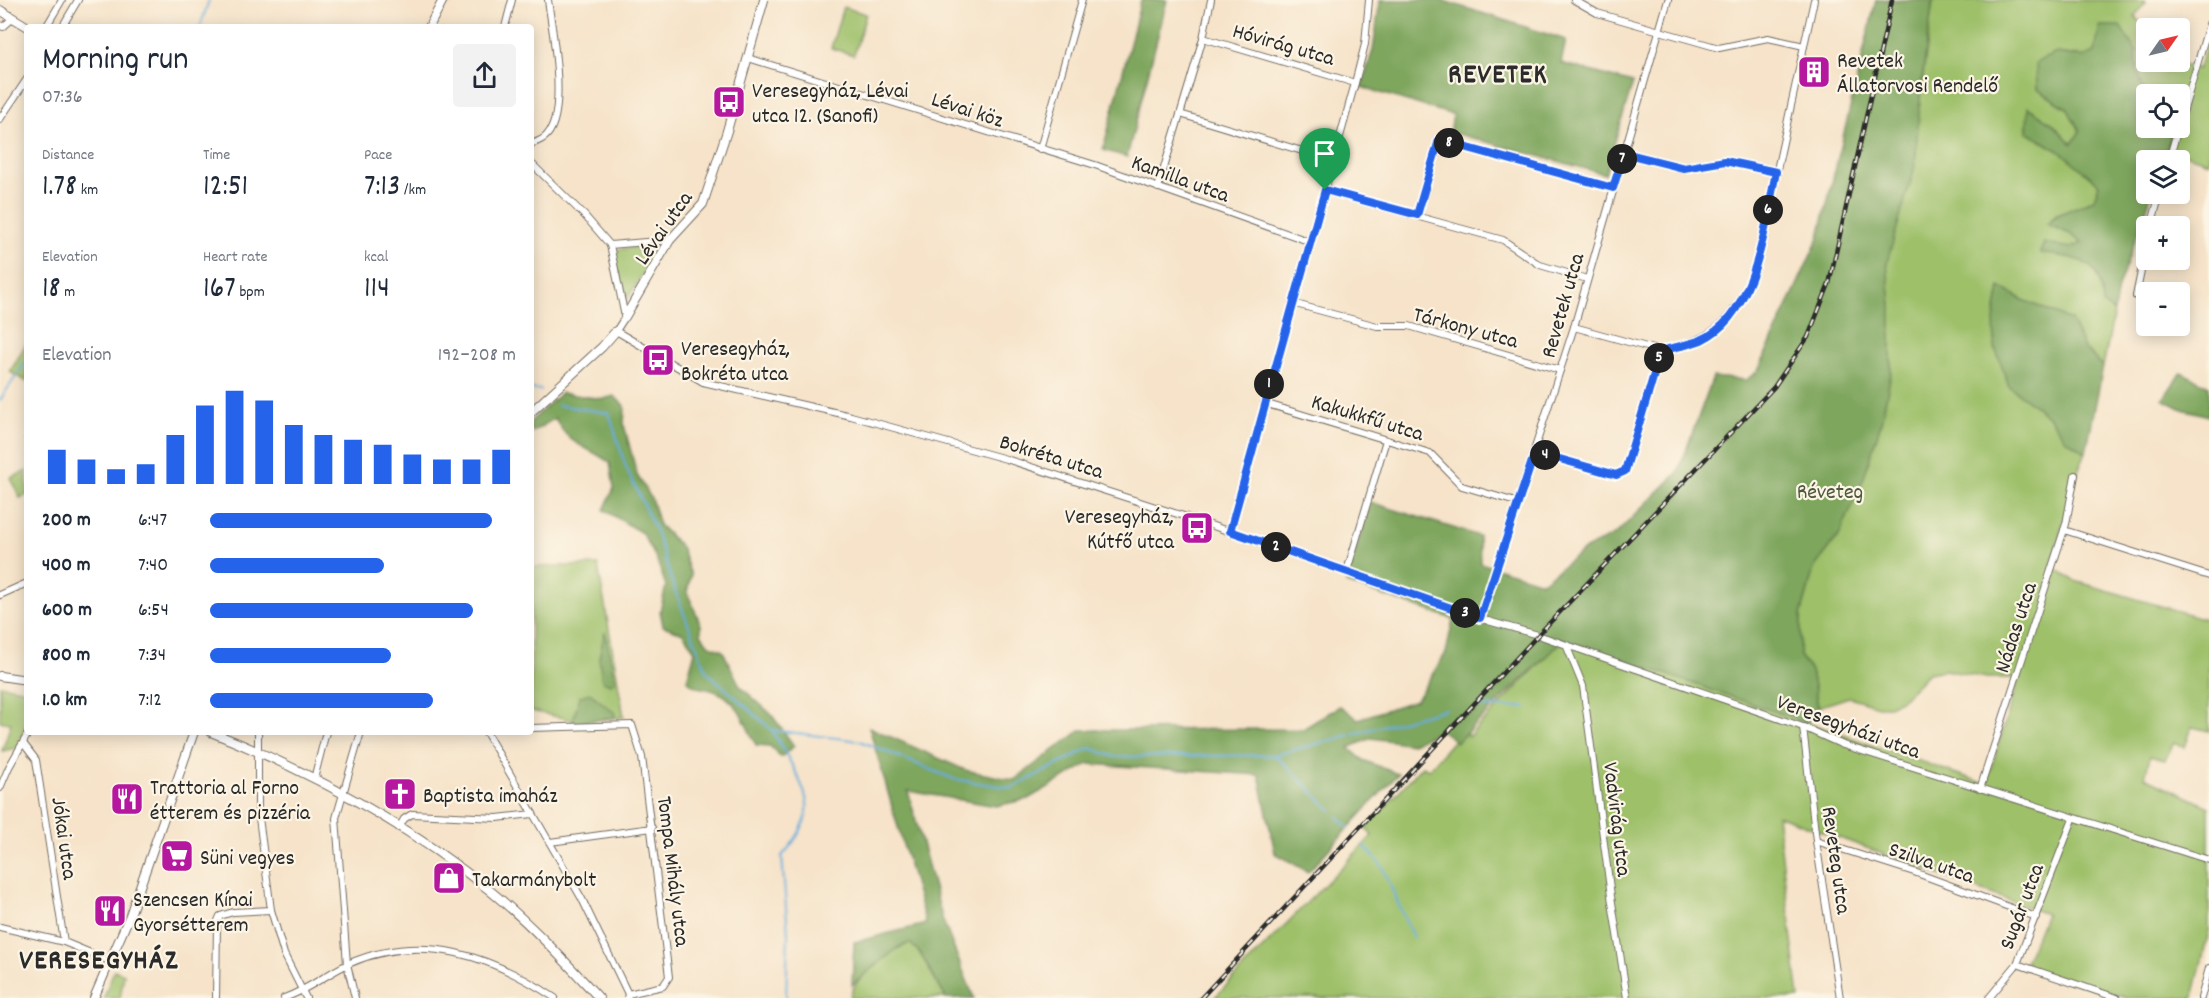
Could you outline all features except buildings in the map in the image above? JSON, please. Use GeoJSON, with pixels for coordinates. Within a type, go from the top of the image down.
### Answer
{"type":"FeatureCollection","features":[{"type":"Feature","properties":{"kind":"main road"},"geometry":{"type":"LineString","coordinates":[[431,24],[443,0]]}},
{"type":"Feature","properties":{"kind":"main road"},"geometry":{"type":"LineString","coordinates":[[0,676],[24,680]]}},
{"type":"Feature","properties":{"kind":"main road"},"geometry":{"type":"LineString","coordinates":[[94,998],[130,915],[193,735]]}},
{"type":"Feature","properties":{"kind":"main road"},"geometry":{"type":"LineString","coordinates":[[218,735],[258,751],[344,795],[399,828],[489,889],[553,949],[599,998]]}},
{"type":"Feature","properties":{"kind":"street"},"geometry":{"type":"LineString","coordinates":[[48,24],[62,0]]}},
{"type":"Feature","properties":{"kind":"street"},"geometry":{"type":"LineString","coordinates":[[64,24],[78,0]]}},
{"type":"Feature","properties":{"kind":"street"},"geometry":{"type":"LineString","coordinates":[[506,24],[512,0]]}},
{"type":"Feature","properties":{"kind":"street"},"geometry":{"type":"LineString","coordinates":[[534,142],[548,134],[554,123],[558,68],[548,0]]}},
{"type":"Feature","properties":{"kind":"street","name":"Lévai utca"},"geometry":{"type":"LineString","coordinates":[[615,331],[626,317],[670,240],[703,204],[764,0]]}},
{"type":"Feature","properties":{"kind":"street"},"geometry":{"type":"LineString","coordinates":[[1040,149],[1082,0]]}},
{"type":"Feature","properties":{"kind":"street"},"geometry":{"type":"LineString","coordinates":[[1158,188],[1203,38],[1211,0]]}},
{"type":"Feature","properties":{"kind":"street"},"geometry":{"type":"LineString","coordinates":[[1230,531],[1308,242],[1325,190],[1365,44],[1369,0]]}},
{"type":"Feature","properties":{"kind":"street"},"geometry":{"type":"LineString","coordinates":[[1575,0],[1597,13],[1660,29],[1719,48],[1768,38],[1804,46]]}},
{"type":"Feature","properties":{"kind":"street","name":"Revetek utca"},"geometry":{"type":"LineString","coordinates":[[1480,618],[1574,327],[1668,0]]}},
{"type":"Feature","properties":{"kind":"street"},"geometry":{"type":"LineString","coordinates":[[1574,327],[1661,351],[1703,339],[1725,321],[1742,298],[1755,271],[1814,0]]}},
{"type":"Feature","properties":{"kind":"street"},"geometry":{"type":"LineString","coordinates":[[0,10],[24,25]]}},
{"type":"Feature","properties":{"kind":"street"},"geometry":{"type":"LineString","coordinates":[[0,25],[3,27],[13,18]]}},
{"type":"Feature","properties":{"kind":"street"},"geometry":{"type":"LineString","coordinates":[[2190,88],[2209,24]]}},
{"type":"Feature","properties":{"kind":"street","name":"Hóvirág utca"},"geometry":{"type":"LineString","coordinates":[[1203,38],[1355,82]]}},
{"type":"Feature","properties":{"kind":"street","name":"Lévai köz"},"geometry":{"type":"LineString","coordinates":[[748,58],[1040,149]]}},
{"type":"Feature","properties":{"kind":"street"},"geometry":{"type":"LineString","coordinates":[[0,118],[24,83]]}},
{"type":"Feature","properties":{"kind":"street"},"geometry":{"type":"LineString","coordinates":[[1180,114],[1332,160]]}},
{"type":"Feature","properties":{"kind":"street"},"geometry":{"type":"LineString","coordinates":[[1417,215],[1439,140],[1613,188]]}},
{"type":"Feature","properties":{"kind":"street","name":"Kamilla utca"},"geometry":{"type":"LineString","coordinates":[[1040,149],[1158,188],[1308,242]]}},
{"type":"Feature","properties":{"kind":"street"},"geometry":{"type":"LineString","coordinates":[[1624,153],[1684,168],[1725,161],[1776,172]]}},
{"type":"Feature","properties":{"kind":"street"},"geometry":{"type":"LineString","coordinates":[[534,166],[585,216],[610,245],[626,317]]}},
{"type":"Feature","properties":{"kind":"street"},"geometry":{"type":"LineString","coordinates":[[1325,190],[1503,240],[1540,266],[1587,279]]}},
{"type":"Feature","properties":{"kind":"street"},"geometry":{"type":"LineString","coordinates":[[610,245],[670,240]]}},
{"type":"Feature","properties":{"kind":"street","name":"Tárkony utca"},"geometry":{"type":"LineString","coordinates":[[1292,303],[1377,326],[1409,326],[1560,370]]}},
{"type":"Feature","properties":{"kind":"street"},"geometry":{"type":"LineString","coordinates":[[534,409],[615,331]]}},
{"type":"Feature","properties":{"kind":"street","name":"Bokréta utca"},"geometry":{"type":"LineString","coordinates":[[615,331],[703,382],[851,416],[960,446],[1230,531],[1480,618]]}},
{"type":"Feature","properties":{"kind":"street"},"geometry":{"type":"LineString","coordinates":[[1535,452],[1616,475],[1625,471],[1661,351]]}},
{"type":"Feature","properties":{"kind":"street","name":"Kakukkfű utca"},"geometry":{"type":"LineString","coordinates":[[1264,403],[1430,453],[1462,486],[1519,503]]}},
{"type":"Feature","properties":{"kind":"street"},"geometry":{"type":"LineString","coordinates":[[1347,571],[1386,440]]}},
{"type":"Feature","properties":{"kind":"street","name":"Nádas utca"},"geometry":{"type":"LineString","coordinates":[[1980,789],[2064,530],[2075,475]]}},
{"type":"Feature","properties":{"kind":"street"},"geometry":{"type":"LineString","coordinates":[[2064,530],[2209,576]]}},
{"type":"Feature","properties":{"kind":"street"},"geometry":{"type":"LineString","coordinates":[[0,595],[24,585]]}},
{"type":"Feature","properties":{"kind":"street","name":"Veresegyházi utca"},"geometry":{"type":"LineString","coordinates":[[1480,618],[1803,728],[1843,745],[2209,860]]}},
{"type":"Feature","properties":{"kind":"street","name":"Vadvirág utca"},"geometry":{"type":"LineString","coordinates":[[1567,646],[1583,686],[1627,998]]}},
{"type":"Feature","properties":{"kind":"street","name":"Tompa Mihály utca"},"geometry":{"type":"LineString","coordinates":[[534,728],[632,724],[642,757],[669,977],[663,986],[628,996]]}},
{"type":"Feature","properties":{"kind":"street","name":"Reveteg utca"},"geometry":{"type":"LineString","coordinates":[[1803,728],[1816,841],[1840,998]]}},
{"type":"Feature","properties":{"kind":"street"},"geometry":{"type":"LineString","coordinates":[[0,788],[27,735]]}},
{"type":"Feature","properties":{"kind":"street"},"geometry":{"type":"LineString","coordinates":[[258,735],[258,810],[271,910],[284,954],[305,995]]}},
{"type":"Feature","properties":{"kind":"street"},"geometry":{"type":"LineString","coordinates":[[314,779],[325,735]]}},
{"type":"Feature","properties":{"kind":"street"},"geometry":{"type":"LineString","coordinates":[[355,998],[347,964],[336,818],[360,735]]}},
{"type":"Feature","properties":{"kind":"street"},"geometry":{"type":"LineString","coordinates":[[488,735],[550,842],[609,951],[628,996]]}},
{"type":"Feature","properties":{"kind":"street","name":"Jókai utca"},"geometry":{"type":"LineString","coordinates":[[23,743],[36,760],[64,942]]}},
{"type":"Feature","properties":{"kind":"street"},"geometry":{"type":"LineString","coordinates":[[399,828],[404,819],[412,814],[497,818],[533,814]]}},
{"type":"Feature","properties":{"kind":"street","name":"Sugár utca"},"geometry":{"type":"LineString","coordinates":[[1989,998],[2017,964],[2073,819]]}},
{"type":"Feature","properties":{"kind":"street"},"geometry":{"type":"LineString","coordinates":[[550,842],[652,828]]}},
{"type":"Feature","properties":{"kind":"street","name":"Szilva utca"},"geometry":{"type":"LineString","coordinates":[[1816,841],[1914,872],[2036,917]]}},
{"type":"Feature","properties":{"kind":"street"},"geometry":{"type":"LineString","coordinates":[[216,998],[217,923],[220,916],[225,913],[271,910]]}},
{"type":"Feature","properties":{"kind":"street"},"geometry":{"type":"LineString","coordinates":[[0,927],[64,942],[110,962]]}},
{"type":"Feature","properties":{"kind":"street"},"geometry":{"type":"LineString","coordinates":[[284,998],[305,995],[347,964],[393,950],[412,947],[444,950],[490,962],[510,970],[555,998]]}},
{"type":"Feature","properties":{"kind":"street"},"geometry":{"type":"LineString","coordinates":[[2017,964],[2114,997]]}},
{"type":"Feature","properties":{"kind":"street"},"geometry":{"type":"LineString","coordinates":[[2200,998],[2209,968]]}},
{"type":"Feature","properties":{"kind":"green space"},"geometry":{"type":"Polygon","coordinates":[[[1141,0],[1167,0],[1127,157],[1103,150],[1141,0]]]}},
{"type":"Feature","properties":{"kind":"green space"},"geometry":{"type":"Polygon","coordinates":[[[1380,0],[1441,0],[1566,40],[1561,63],[1633,83],[1605,174],[1450,132],[1453,115],[1361,87],[1373,50],[1380,0]]]}},
{"type":"Feature","properties":{"kind":"green space","name":"Réveteg"},"geometry":{"type":"Polygon","coordinates":[[[1876,0],[1933,0],[1921,86],[1915,166],[1887,262],[1891,305],[1891,374],[1881,423],[1863,480],[1840,534],[1814,568],[1801,615],[1800,656],[1811,671],[1818,707],[1807,723],[1564,639],[1457,742],[1441,730],[1412,744],[1371,738],[1349,748],[1363,760],[1398,774],[1308,872],[1275,853],[1259,775],[1088,764],[1028,799],[996,806],[908,791],[943,921],[974,998],[946,998],[920,953],[910,943],[899,947],[852,985],[854,942],[926,924],[869,727],[965,770],[1014,780],[1081,730],[1303,729],[1340,706],[1358,719],[1416,700],[1446,653],[1453,619],[1346,583],[1370,502],[1479,536],[1480,563],[1542,582],[1584,550],[1616,534],[1678,472],[1713,377],[1746,380],[1758,371],[1819,237],[1876,0]]]}},
{"type":"Feature","properties":{"kind":"green space","name":"Réveteg"},"geometry":{"type":"Polygon","coordinates":[[[1933,0],[2144,0],[2146,2],[2135,16],[2136,51],[2096,52],[2083,57],[2057,53],[2037,89],[2067,108],[2080,132],[2072,144],[2051,122],[2028,108],[2027,132],[2061,152],[2099,184],[2095,199],[2079,209],[2056,214],[2048,224],[2070,234],[2082,243],[2071,248],[2044,243],[2040,252],[2076,259],[2093,269],[2098,277],[2103,304],[2114,312],[2103,367],[2084,348],[2071,320],[2001,288],[2009,386],[2051,418],[2065,439],[2086,452],[2078,471],[2051,566],[2075,581],[2209,620],[2209,731],[2192,727],[2185,747],[2174,743],[2165,760],[2150,756],[2145,777],[2209,807],[2209,931],[2193,998],[2127,998],[2031,969],[2025,962],[2046,914],[1777,815],[1799,998],[1214,998],[1372,836],[1366,828],[1422,766],[1429,769],[1465,727],[1468,737],[1564,639],[1986,784],[2019,678],[1987,678],[1945,670],[1928,673],[1904,698],[1889,706],[1878,706],[1849,697],[1818,707],[1811,671],[1800,656],[1801,615],[1810,583],[1713,462],[1918,114],[1933,0]]]}},
{"type":"Feature","properties":{"kind":"green space"},"geometry":{"type":"Polygon","coordinates":[[[843,7],[866,14],[854,55],[831,48],[843,7]]]}},
{"type":"Feature","properties":{"kind":"green space"},"geometry":{"type":"Polygon","coordinates":[[[2100,26],[2120,26],[2136,51],[2136,72],[2142,84],[2136,84],[2136,138],[2170,138],[2166,150],[2136,150],[2136,204],[2148,204],[2144,216],[2136,216],[2136,238],[2118,288],[2114,312],[2103,304],[2102,289],[2093,269],[2076,259],[2040,253],[2044,243],[2071,248],[2082,243],[2070,234],[2047,224],[2057,216],[2094,199],[2099,184],[2061,152],[2027,132],[2028,107],[2051,122],[2072,144],[2080,131],[2067,108],[2037,89],[2036,62],[2057,53],[2083,57],[2095,52],[2100,26]]]}},
{"type":"Feature","properties":{"kind":"green space"},"geometry":{"type":"Polygon","coordinates":[[[2209,38],[2209,162],[2190,156],[2190,150],[2169,149],[2171,138],[2190,138],[2190,84],[2142,84],[2138,72],[2190,72],[2190,67],[2198,69],[2209,38]]]}},
{"type":"Feature","properties":{"kind":"green space"},"geometry":{"type":"Polygon","coordinates":[[[651,246],[656,253],[626,301],[614,255],[619,249],[651,246]]]}},
{"type":"Feature","properties":{"kind":"green space"},"geometry":{"type":"Polygon","coordinates":[[[2000,287],[2023,300],[2071,320],[2084,348],[2103,367],[2086,452],[2065,439],[2050,418],[2009,386],[1995,348],[1994,320],[2000,287]]]}},
{"type":"Feature","properties":{"kind":"green space"},"geometry":{"type":"Polygon","coordinates":[[[24,347],[24,380],[10,372],[24,347]]]}},
{"type":"Feature","properties":{"kind":"green space"},"geometry":{"type":"Polygon","coordinates":[[[2181,372],[2209,386],[2209,416],[2182,409],[2163,399],[2181,372]]]}},
{"type":"Feature","properties":{"kind":"green space"},"geometry":{"type":"Polygon","coordinates":[[[561,393],[603,399],[614,396],[625,406],[624,425],[637,475],[651,498],[659,525],[681,547],[691,575],[687,592],[701,625],[701,634],[708,644],[723,651],[740,686],[771,714],[794,746],[781,757],[770,746],[756,745],[741,715],[725,696],[713,690],[695,686],[687,680],[695,651],[683,633],[663,626],[660,611],[666,586],[656,558],[642,533],[604,510],[614,488],[610,463],[572,440],[555,418],[534,431],[534,418],[561,393]]]}},
{"type":"Feature","properties":{"kind":"green space"},"geometry":{"type":"Polygon","coordinates":[[[24,472],[24,496],[20,498],[11,478],[24,472]]]}},
{"type":"Feature","properties":{"kind":"green space"},"geometry":{"type":"Polygon","coordinates":[[[598,565],[624,717],[576,721],[534,712],[534,567],[598,565]]]}},
{"type":"Feature","properties":{"kind":"green space"},"geometry":{"type":"Polygon","coordinates":[[[605,632],[615,680],[611,684],[602,681],[599,657],[605,632]]]}},
{"type":"Feature","properties":{"kind":"green space"},"geometry":{"type":"Polygon","coordinates":[[[0,685],[24,689],[24,730],[16,748],[2,751],[11,723],[0,721],[0,685]]]}},
{"type":"Feature","properties":{"kind":"green space"},"geometry":{"type":"Polygon","coordinates":[[[590,693],[615,713],[614,718],[572,723],[580,696],[590,693]]]}},
{"type":"Feature","properties":{"kind":"green space"},"geometry":{"type":"Polygon","coordinates":[[[910,943],[920,953],[946,998],[850,998],[852,990],[865,974],[893,951],[910,943]]]}},
{"type":"Feature","properties":{"kind":"green space"},"geometry":{"type":"Polygon","coordinates":[[[114,970],[124,974],[120,998],[104,998],[114,970]]]}},
{"type":"Feature","properties":{"kind":"waterway"},"geometry":{"type":"LineString","coordinates":[[201,24],[209,0]]}},
{"type":"Feature","properties":{"kind":"waterway"},"geometry":{"type":"LineString","coordinates":[[0,400],[24,364]]}},
{"type":"Feature","properties":{"kind":"waterway"},"geometry":{"type":"LineString","coordinates":[[534,389],[541,390]]}},
{"type":"Feature","properties":{"kind":"waterway"},"geometry":{"type":"LineString","coordinates":[[558,405],[609,413],[626,467],[656,531],[674,588],[707,672],[772,730],[860,741],[954,779],[1012,788],[1090,748],[1115,757],[1275,755],[1331,810]]}},
{"type":"Feature","properties":{"kind":"waterway"},"geometry":{"type":"LineString","coordinates":[[1479,707],[1526,707]]}},
{"type":"Feature","properties":{"kind":"waterway"},"geometry":{"type":"LineString","coordinates":[[1275,755],[1446,709]]}},
{"type":"Feature","properties":{"kind":"waterway"},"geometry":{"type":"LineString","coordinates":[[772,730],[800,781],[807,803],[806,818],[801,829],[782,856],[788,934],[786,998]]}},
{"type":"Feature","properties":{"kind":"waterway"},"geometry":{"type":"LineString","coordinates":[[1338,817],[1349,828]]}},
{"type":"Feature","properties":{"kind":"waterway"},"geometry":{"type":"LineString","coordinates":[[1364,845],[1382,866],[1413,938]]}},
{"type":"Feature","properties":{"kind":"railway"},"geometry":{"type":"LineString","coordinates":[[1201,998],[1538,635],[1774,387],[1808,337],[1829,284],[1892,0]]}},
{"type":"Feature","properties":{"kind":"place","name":"Revetek Állatorvosi Rendelő"},"geometry":{"type":"Point","coordinates":[1814,72]}},
{"type":"Feature","properties":{"kind":"place","name":"Veresegyház, Lévai utca 12. (Sanofi)"},"geometry":{"type":"Point","coordinates":[729,102]}},
{"type":"Feature","properties":{"kind":"place","name":"Veresegyház, Bokréta utca"},"geometry":{"type":"Point","coordinates":[658,360]}},
{"type":"Feature","properties":{"kind":"place","name":"Veresegyház, Kútfő utca"},"geometry":{"type":"Point","coordinates":[1197,528]}},
{"type":"Feature","properties":{"kind":"place","name":"Baptista imaház"},"geometry":{"type":"Point","coordinates":[400,794]}},
{"type":"Feature","properties":{"kind":"place","name":"Trattoria al Forno étterem és pizzéria"},"geometry":{"type":"Point","coordinates":[127,799]}},
{"type":"Feature","properties":{"kind":"place","name":"Süni vegyes"},"geometry":{"type":"Point","coordinates":[177,856]}},
{"type":"Feature","properties":{"kind":"place","name":"Takarmánybolt"},"geometry":{"type":"Point","coordinates":[449,878]}},
{"type":"Feature","properties":{"kind":"place","name":"Szencsen Kínai Gyorsétterem"},"geometry":{"type":"Point","coordinates":[110,911]}},
{"type":"Feature","properties":{"kind":"district","name":"REVETEK"},"geometry":{"type":"Point","coordinates":[1498,72]}},
{"type":"Feature","properties":{"kind":"district","name":"VERESEGYHÁZ"},"geometry":{"type":"Point","coordinates":[99,958]}},
{"type":"Feature","properties":{"kind":"route"},"geometry":{"type":"LineString","coordinates":[[1439,140],[1613,188],[1624,153],[1684,168],[1725,161],[1776,172],[1755,271],[1742,298],[1725,321],[1703,339],[1661,351],[1625,471],[1616,475],[1535,452],[1480,618],[1230,531],[1308,242],[1325,190],[1417,215],[1439,140]]}}]}
